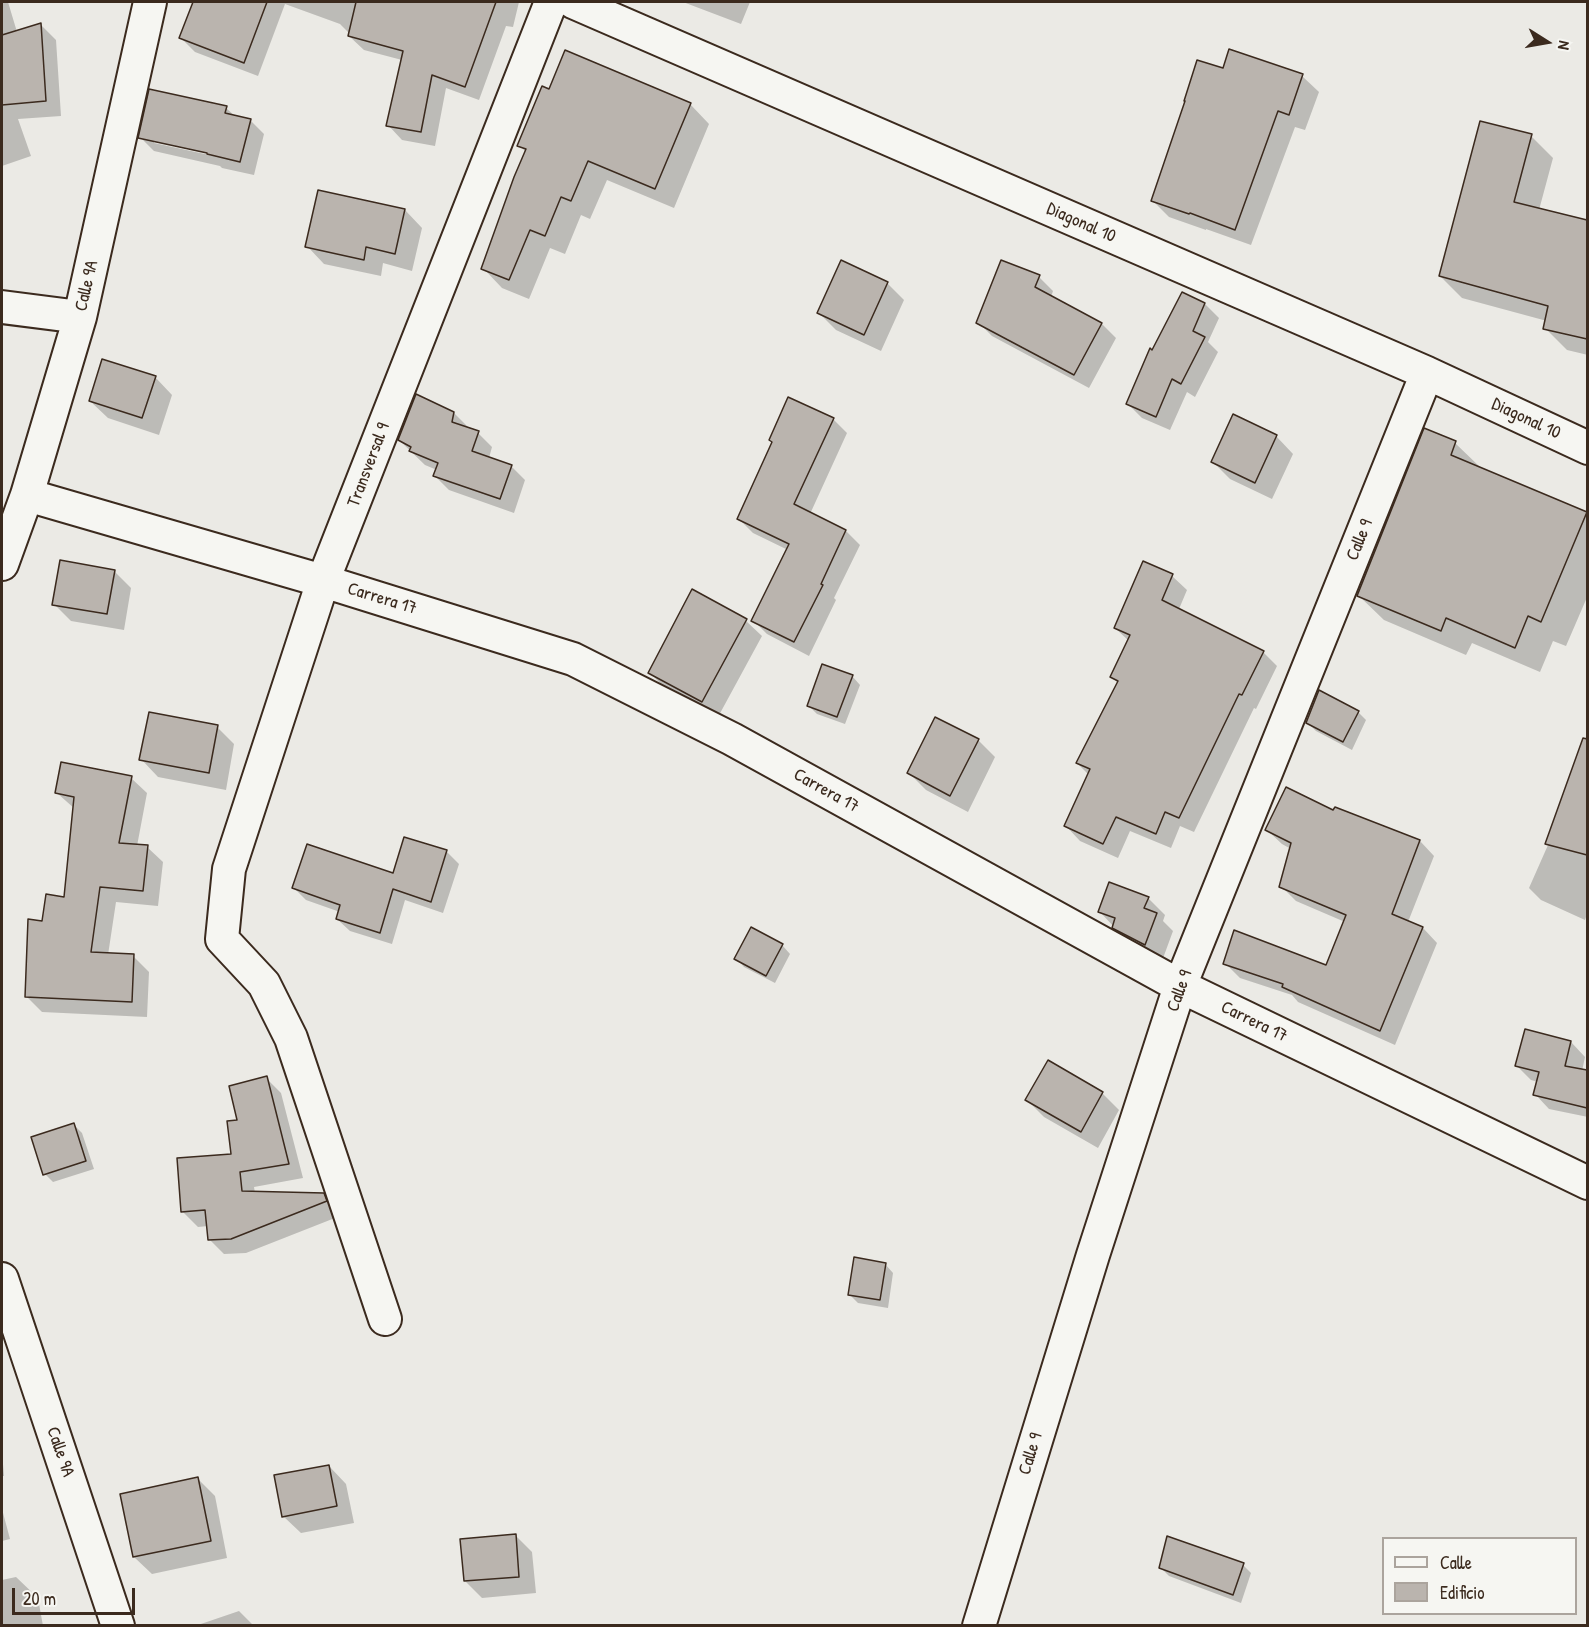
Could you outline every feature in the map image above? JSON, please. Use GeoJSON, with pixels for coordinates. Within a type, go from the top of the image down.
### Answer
{"type":"FeatureCollection","features":[{"type":"Feature","properties":{"kind":"street","name":"Calle 9A"},"geometry":{"type":"LineString","coordinates":[[2,564],[27,495],[80,317],[150,2]]}},
{"type":"Feature","properties":{"kind":"street","name":"Transversal 9"},"geometry":{"type":"LineString","coordinates":[[385,1320],[291,1038],[264,984],[222,939],[229,869],[323,581],[551,2]]}},
{"type":"Feature","properties":{"kind":"street","name":"Diagonal 10"},"geometry":{"type":"LineString","coordinates":[[573,2],[1427,373],[1587,448]]}},
{"type":"Feature","properties":{"kind":"street"},"geometry":{"type":"LineString","coordinates":[[2,307],[80,317]]}},
{"type":"Feature","properties":{"kind":"street","name":"Calle 9"},"geometry":{"type":"LineString","coordinates":[[978,1626],[1093,1255],[1180,986],[1427,373]]}},
{"type":"Feature","properties":{"kind":"street","name":"Carrera 17"},"geometry":{"type":"LineString","coordinates":[[27,495],[323,581],[573,660],[732,739],[1180,986],[1587,1183]]}},
{"type":"Feature","properties":{"kind":"street","name":"Calle 9A"},"geometry":{"type":"LineString","coordinates":[[2,1279],[118,1626]]}},
{"type":"Feature","properties":{"kind":"building"},"geometry":{"type":"Polygon","coordinates":[[[193,2],[267,2],[244,63],[179,38],[193,2]]]}},
{"type":"Feature","properties":{"kind":"building"},"geometry":{"type":"Polygon","coordinates":[[[356,2],[496,2],[465,87],[432,75],[421,132],[386,126],[403,51],[348,36],[356,2]]]}},
{"type":"Feature","properties":{"kind":"building"},"geometry":{"type":"Polygon","coordinates":[[[41,23],[46,101],[2,105],[2,35],[41,23]]]}},
{"type":"Feature","properties":{"kind":"building"},"geometry":{"type":"Polygon","coordinates":[[[1229,49],[1303,74],[1289,115],[1278,111],[1235,230],[1151,201],[1197,60],[1223,68],[1229,49]]]}},
{"type":"Feature","properties":{"kind":"building"},"geometry":{"type":"Polygon","coordinates":[[[565,50],[691,103],[655,189],[588,161],[571,201],[561,197],[545,236],[530,230],[509,280],[481,269],[526,149],[517,146],[542,86],[549,89],[565,50]]]}},
{"type":"Feature","properties":{"kind":"building"},"geometry":{"type":"Polygon","coordinates":[[[149,89],[227,106],[225,113],[251,119],[240,162],[138,138],[149,89]]]}},
{"type":"Feature","properties":{"kind":"building"},"geometry":{"type":"Polygon","coordinates":[[[1480,121],[1532,134],[1514,202],[1587,220],[1587,339],[1543,329],[1548,306],[1439,276],[1480,121]]]}},
{"type":"Feature","properties":{"kind":"building"},"geometry":{"type":"Polygon","coordinates":[[[318,190],[405,209],[395,254],[366,247],[364,260],[305,247],[318,190]]]}},
{"type":"Feature","properties":{"kind":"building"},"geometry":{"type":"Polygon","coordinates":[[[841,260],[888,282],[864,335],[817,313],[841,260]]]}},
{"type":"Feature","properties":{"kind":"building"},"geometry":{"type":"Polygon","coordinates":[[[1001,260],[1040,275],[1035,287],[1102,323],[1074,375],[976,323],[1001,260]]]}},
{"type":"Feature","properties":{"kind":"building"},"geometry":{"type":"Polygon","coordinates":[[[1182,292],[1205,303],[1193,331],[1205,337],[1181,384],[1172,379],[1156,417],[1126,404],[1150,348],[1152,350],[1182,292]]]}},
{"type":"Feature","properties":{"kind":"building"},"geometry":{"type":"Polygon","coordinates":[[[102,359],[156,376],[142,418],[89,401],[102,359]]]}},
{"type":"Feature","properties":{"kind":"building"},"geometry":{"type":"Polygon","coordinates":[[[416,394],[454,412],[452,422],[479,431],[472,451],[512,465],[500,499],[433,476],[438,463],[409,451],[411,447],[398,440],[416,394]]]}},
{"type":"Feature","properties":{"kind":"building"},"geometry":{"type":"Polygon","coordinates":[[[788,397],[834,418],[794,504],[846,530],[821,584],[823,585],[794,642],[751,621],[789,544],[737,519],[772,442],[769,440],[788,397]]]}},
{"type":"Feature","properties":{"kind":"building"},"geometry":{"type":"Polygon","coordinates":[[[1233,414],[1277,435],[1255,483],[1211,462],[1233,414]]]}},
{"type":"Feature","properties":{"kind":"building"},"geometry":{"type":"Polygon","coordinates":[[[1424,428],[1456,441],[1451,455],[1587,512],[1541,622],[1528,616],[1515,648],[1446,618],[1441,631],[1357,596],[1424,428]]]}},
{"type":"Feature","properties":{"kind":"building"},"geometry":{"type":"Polygon","coordinates":[[[60,560],[115,570],[107,614],[52,605],[60,560]]]}},
{"type":"Feature","properties":{"kind":"building"},"geometry":{"type":"Polygon","coordinates":[[[1143,561],[1173,574],[1162,600],[1264,651],[1242,695],[1239,694],[1179,818],[1165,812],[1156,834],[1116,817],[1103,844],[1064,826],[1090,769],[1076,763],[1118,681],[1110,677],[1130,635],[1114,628],[1143,561]]]}},
{"type":"Feature","properties":{"kind":"building"},"geometry":{"type":"Polygon","coordinates":[[[692,589],[747,619],[702,702],[648,673],[692,589]]]}},
{"type":"Feature","properties":{"kind":"building"},"geometry":{"type":"Polygon","coordinates":[[[822,664],[853,675],[837,717],[807,706],[822,664]]]}},
{"type":"Feature","properties":{"kind":"building"},"geometry":{"type":"Polygon","coordinates":[[[1319,690],[1359,711],[1343,742],[1306,723],[1319,690]]]}},
{"type":"Feature","properties":{"kind":"building"},"geometry":{"type":"Polygon","coordinates":[[[149,712],[218,725],[209,773],[139,760],[149,712]]]}},
{"type":"Feature","properties":{"kind":"building"},"geometry":{"type":"Polygon","coordinates":[[[935,717],[979,739],[950,796],[907,773],[935,717]]]}},
{"type":"Feature","properties":{"kind":"building"},"geometry":{"type":"Polygon","coordinates":[[[1583,738],[1587,739],[1587,855],[1545,844],[1583,738]]]}},
{"type":"Feature","properties":{"kind":"building"},"geometry":{"type":"Polygon","coordinates":[[[61,762],[132,776],[119,843],[148,845],[143,891],[100,887],[91,952],[134,954],[132,1002],[25,997],[28,919],[42,921],[46,894],[64,897],[74,797],[55,793],[61,762]]]}},
{"type":"Feature","properties":{"kind":"building"},"geometry":{"type":"Polygon","coordinates":[[[1286,787],[1333,810],[1335,807],[1420,840],[1392,914],[1423,927],[1380,1031],[1282,987],[1283,984],[1223,964],[1234,930],[1326,965],[1346,915],[1279,887],[1291,843],[1265,830],[1286,787]]]}},
{"type":"Feature","properties":{"kind":"building"},"geometry":{"type":"Polygon","coordinates":[[[404,837],[447,850],[431,902],[393,889],[380,933],[336,919],[340,905],[292,888],[307,844],[393,873],[404,837]]]}},
{"type":"Feature","properties":{"kind":"building"},"geometry":{"type":"Polygon","coordinates":[[[1109,882],[1149,897],[1144,908],[1157,913],[1145,945],[1112,928],[1115,918],[1098,912],[1109,882]]]}},
{"type":"Feature","properties":{"kind":"building"},"geometry":{"type":"Polygon","coordinates":[[[751,927],[783,944],[766,976],[734,959],[751,927]]]}},
{"type":"Feature","properties":{"kind":"building"},"geometry":{"type":"Polygon","coordinates":[[[1525,1029],[1571,1041],[1565,1066],[1587,1070],[1587,1108],[1533,1095],[1539,1072],[1515,1066],[1525,1029]]]}},
{"type":"Feature","properties":{"kind":"building"},"geometry":{"type":"Polygon","coordinates":[[[1048,1060],[1103,1092],[1081,1132],[1025,1100],[1048,1060]]]}},
{"type":"Feature","properties":{"kind":"building"},"geometry":{"type":"Polygon","coordinates":[[[267,1076],[289,1164],[240,1172],[242,1191],[324,1193],[327,1201],[231,1239],[208,1240],[205,1210],[181,1212],[177,1158],[231,1154],[227,1121],[237,1120],[229,1086],[267,1076]]]}},
{"type":"Feature","properties":{"kind":"building"},"geometry":{"type":"Polygon","coordinates":[[[74,1123],[86,1161],[43,1175],[31,1137],[74,1123]]]}},
{"type":"Feature","properties":{"kind":"building"},"geometry":{"type":"Polygon","coordinates":[[[854,1257],[886,1263],[880,1300],[848,1295],[854,1257]]]}},
{"type":"Feature","properties":{"kind":"building"},"geometry":{"type":"Polygon","coordinates":[[[329,1465],[337,1506],[282,1517],[274,1475],[329,1465]]]}},
{"type":"Feature","properties":{"kind":"building"},"geometry":{"type":"Polygon","coordinates":[[[198,1477],[211,1541],[133,1557],[120,1494],[198,1477]]]}},
{"type":"Feature","properties":{"kind":"building"},"geometry":{"type":"Polygon","coordinates":[[[516,1534],[519,1577],[464,1581],[460,1539],[516,1534]]]}},
{"type":"Feature","properties":{"kind":"building"},"geometry":{"type":"Polygon","coordinates":[[[1167,1536],[1244,1563],[1233,1595],[1159,1568],[1167,1536]]]}}]}
